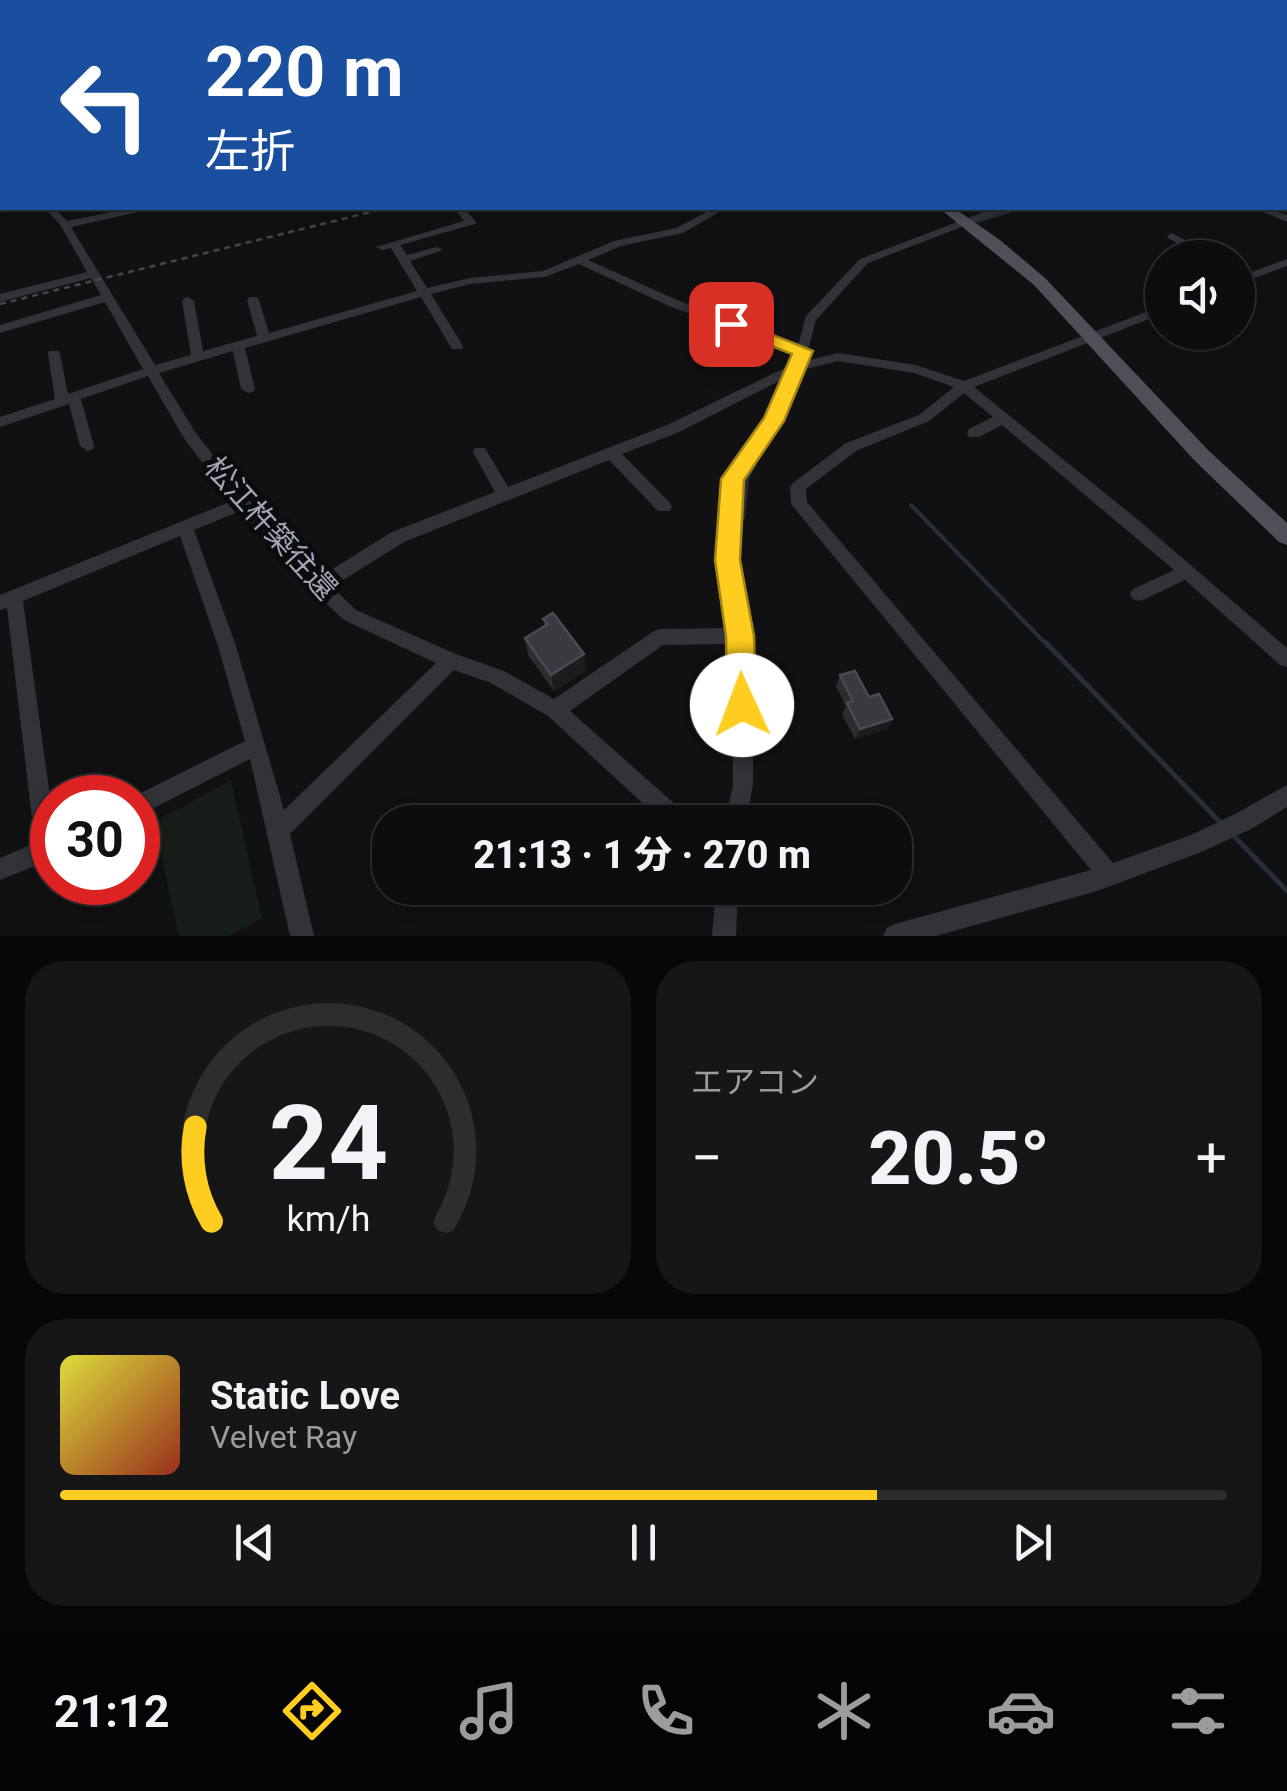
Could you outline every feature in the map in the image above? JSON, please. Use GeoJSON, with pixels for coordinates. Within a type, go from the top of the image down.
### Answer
{"type":"FeatureCollection","features":[{"type":"Feature","properties":{"kind":"main road"},"geometry":{"type":"LineString","coordinates":[[949,210],[1042,279],[1182,432],[1287,536]]}},
{"type":"Feature","properties":{"kind":"street","name":"松江杵築往還"},"geometry":{"type":"LineString","coordinates":[[52,210],[190,436],[242,503],[319,586],[350,615],[451,661],[497,677],[555,710],[659,805]]}},
{"type":"Feature","properties":{"kind":"street"},"geometry":{"type":"LineString","coordinates":[[64,225],[134,210]]}},
{"type":"Feature","properties":{"kind":"street"},"geometry":{"type":"LineString","coordinates":[[457,346],[402,260],[388,245],[471,222],[461,210]]}},
{"type":"Feature","properties":{"kind":"street"},"geometry":{"type":"LineString","coordinates":[[0,422],[150,371],[422,292],[470,281],[544,274],[618,244],[680,231],[717,210]]}},
{"type":"Feature","properties":{"kind":"street"},"geometry":{"type":"LineString","coordinates":[[739,805],[742,784],[740,636],[727,560],[732,479],[774,421],[810,318],[854,269],[965,219],[995,210]]}},
{"type":"Feature","properties":{"kind":"street"},"geometry":{"type":"LineString","coordinates":[[1263,210],[1287,219]]}},
{"type":"Feature","properties":{"kind":"street"},"geometry":{"type":"LineString","coordinates":[[404,224],[412,238]]}},
{"type":"Feature","properties":{"kind":"street"},"geometry":{"type":"LineString","coordinates":[[1172,236],[1179,240]]}},
{"type":"Feature","properties":{"kind":"street"},"geometry":{"type":"LineString","coordinates":[[402,260],[437,250]]}},
{"type":"Feature","properties":{"kind":"street"},"geometry":{"type":"LineString","coordinates":[[580,260],[798,360]]}},
{"type":"Feature","properties":{"kind":"street"},"geometry":{"type":"LineString","coordinates":[[1255,272],[1287,262]]}},
{"type":"Feature","properties":{"kind":"street"},"geometry":{"type":"LineString","coordinates":[[0,298],[93,274]]}},
{"type":"Feature","properties":{"kind":"street"},"geometry":{"type":"LineString","coordinates":[[0,329],[105,298]]}},
{"type":"Feature","properties":{"kind":"street"},"geometry":{"type":"LineString","coordinates":[[253,300],[264,338]]}},
{"type":"Feature","properties":{"kind":"street"},"geometry":{"type":"LineString","coordinates":[[188,301],[198,357]]}},
{"type":"Feature","properties":{"kind":"street"},"geometry":{"type":"LineString","coordinates":[[1108,874],[799,504],[798,487],[851,447],[924,418],[964,386],[1145,317]]}},
{"type":"Feature","properties":{"kind":"street"},"geometry":{"type":"LineString","coordinates":[[238,346],[248,389]]}},
{"type":"Feature","properties":{"kind":"street"},"geometry":{"type":"LineString","coordinates":[[54,354],[87,446]]}},
{"type":"Feature","properties":{"kind":"street"},"geometry":{"type":"LineString","coordinates":[[319,586],[398,537],[672,429],[798,360],[838,357],[916,368],[964,386],[1287,659]]}},
{"type":"Feature","properties":{"kind":"street"},"geometry":{"type":"LineString","coordinates":[[974,433],[1002,418]]}},
{"type":"Feature","properties":{"kind":"street"},"geometry":{"type":"LineString","coordinates":[[480,452],[504,494]]}},
{"type":"Feature","properties":{"kind":"street"},"geometry":{"type":"LineString","coordinates":[[612,453],[664,507]]}},
{"type":"Feature","properties":{"kind":"street"},"geometry":{"type":"LineString","coordinates":[[37,775],[7,600],[242,503]]}},
{"type":"Feature","properties":{"kind":"street"},"geometry":{"type":"LineString","coordinates":[[185,527],[227,646],[256,746],[302,936]]}},
{"type":"Feature","properties":{"kind":"street"},"geometry":{"type":"LineString","coordinates":[[1139,594],[1186,572]]}},
{"type":"Feature","properties":{"kind":"street"},"geometry":{"type":"LineString","coordinates":[[555,710],[660,637],[740,636]]}},
{"type":"Feature","properties":{"kind":"street"},"geometry":{"type":"LineString","coordinates":[[279,830],[451,661]]}},
{"type":"Feature","properties":{"kind":"street"},"geometry":{"type":"LineString","coordinates":[[160,794],[256,746]]}},
{"type":"Feature","properties":{"kind":"street"},"geometry":{"type":"LineString","coordinates":[[895,936],[1193,846],[1248,821],[1287,795]]}},
{"type":"Feature","properties":{"kind":"street"},"geometry":{"type":"LineString","coordinates":[[0,869],[30,857]]}},
{"type":"Feature","properties":{"kind":"street"},"geometry":{"type":"LineString","coordinates":[[724,936],[726,905]]}},
{"type":"Feature","properties":{"kind":"shaded area"},"geometry":{"type":"Polygon","coordinates":[[[231,780],[262,918],[229,936],[179,936],[160,849],[160,819],[231,780]]]}},
{"type":"Feature","properties":{"kind":"building"},"geometry":{"type":"Polygon","coordinates":[[[553,613],[584,654],[551,675],[525,638],[548,624],[543,619],[553,613]]]}},
{"type":"Feature","properties":{"kind":"building"},"geometry":{"type":"Polygon","coordinates":[[[855,671],[869,697],[879,694],[892,719],[860,729],[847,703],[853,701],[840,675],[855,671]]]}},
{"type":"Feature","properties":{"kind":"waterway"},"geometry":{"type":"LineString","coordinates":[[977,220],[1014,210]]}},
{"type":"Feature","properties":{"kind":"waterway"},"geometry":{"type":"LineString","coordinates":[[737,518],[741,478],[750,464]]}},
{"type":"Feature","properties":{"kind":"waterway"},"geometry":{"type":"LineString","coordinates":[[911,505],[1048,646]]}},
{"type":"Feature","properties":{"kind":"waterway"},"geometry":{"type":"LineString","coordinates":[[1046,643],[1222,824]]}},
{"type":"Feature","properties":{"kind":"waterway"},"geometry":{"type":"LineString","coordinates":[[1232,834],[1287,891]]}},
{"type":"Feature","properties":{"kind":"railway"},"geometry":{"type":"LineString","coordinates":[[0,304],[379,210]]}},
{"type":"Feature","properties":{"kind":"route"},"geometry":{"type":"LineString","coordinates":[[731,324],[803,351],[774,421],[732,479],[727,560],[740,636],[742,705]]}}]}
